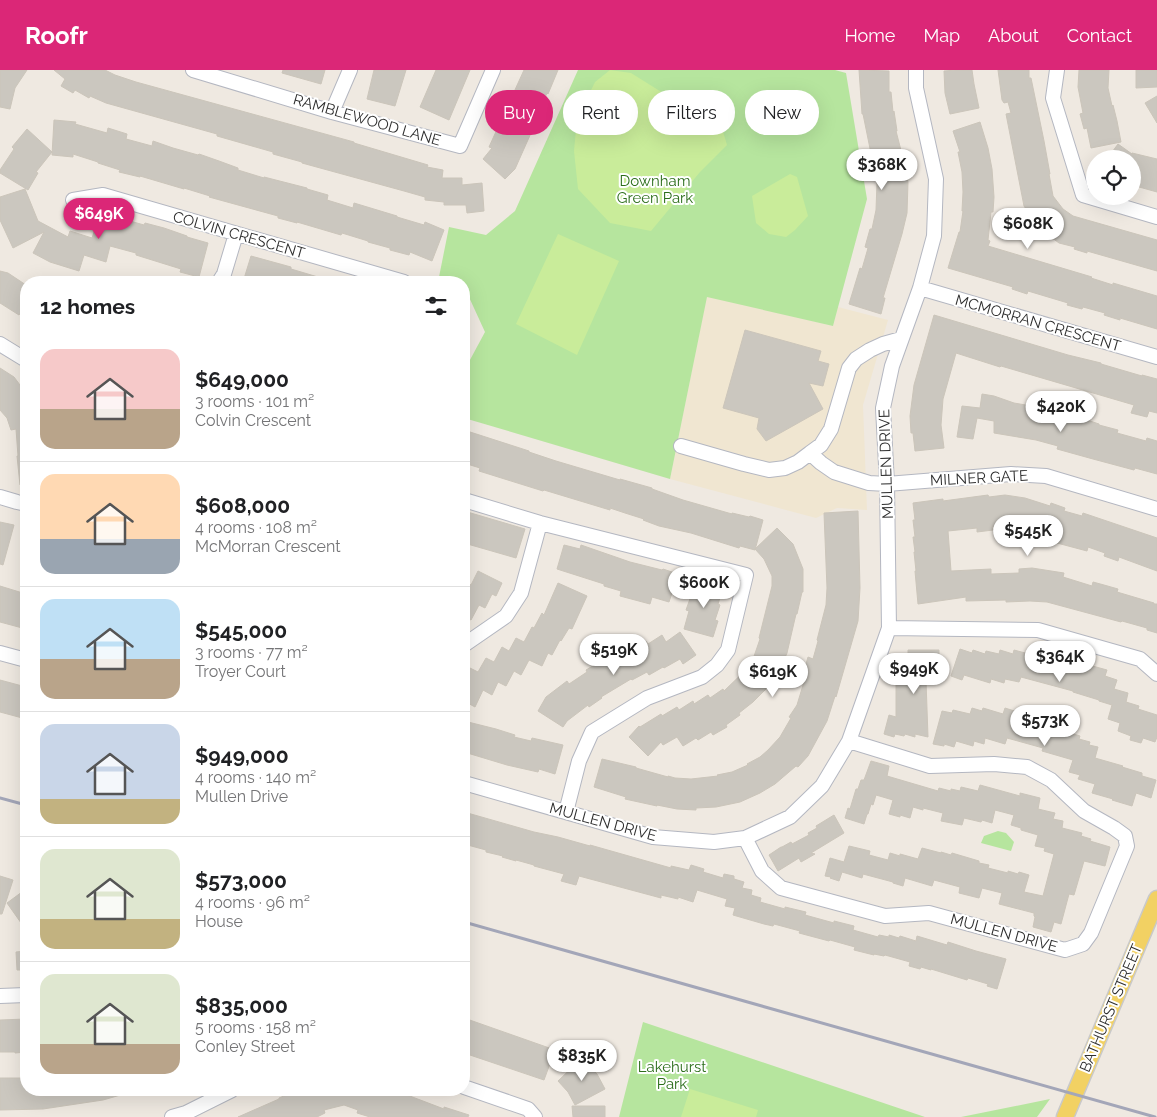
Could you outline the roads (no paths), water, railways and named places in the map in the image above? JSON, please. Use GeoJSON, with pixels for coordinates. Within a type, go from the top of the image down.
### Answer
{"type":"FeatureCollection","features":[{"type":"Feature","properties":{"kind":"main road","name":"BATHURST STREET"},"geometry":{"type":"LineString","coordinates":[[1065,1117],[1157,898]]}},
{"type":"Feature","properties":{"kind":"street","name":"RAMBLEWOOD LANE"},"geometry":{"type":"LineString","coordinates":[[193,70],[210,72],[332,112],[460,146],[493,70]]}},
{"type":"Feature","properties":{"kind":"street"},"geometry":{"type":"LineString","coordinates":[[332,112],[350,70]]}},
{"type":"Feature","properties":{"kind":"street","name":"MULLEN DRIVE"},"geometry":{"type":"LineString","coordinates":[[470,785],[653,837],[714,842],[745,838],[790,817],[822,786],[849,741],[889,628],[887,484],[883,408],[892,366],[920,288],[934,236],[936,179],[916,88],[916,70]]}},
{"type":"Feature","properties":{"kind":"street"},"geometry":{"type":"LineString","coordinates":[[1057,70],[1053,98],[1084,195],[1157,217]]}},
{"type":"Feature","properties":{"kind":"street","name":"COLVIN CRESCENT"},"geometry":{"type":"LineString","coordinates":[[73,200],[103,195],[383,276]]}},
{"type":"Feature","properties":{"kind":"street"},"geometry":{"type":"LineString","coordinates":[[223,276],[236,234]]}},
{"type":"Feature","properties":{"kind":"street","name":"MCMORRAN CRESCENT"},"geometry":{"type":"LineString","coordinates":[[920,288],[1157,357]]}},
{"type":"Feature","properties":{"kind":"street"},"geometry":{"type":"LineString","coordinates":[[681,446],[769,470],[785,468],[798,462],[821,444],[831,429],[849,368],[856,359],[882,344],[902,340]]}},
{"type":"Feature","properties":{"kind":"street"},"geometry":{"type":"LineString","coordinates":[[0,344],[20,356]]}},
{"type":"Feature","properties":{"kind":"street","name":"MILNER GATE"},"geometry":{"type":"LineString","coordinates":[[810,453],[834,472],[869,482],[887,484],[1011,474],[1046,476],[1157,509]]}},
{"type":"Feature","properties":{"kind":"street"},"geometry":{"type":"LineString","coordinates":[[0,497],[20,502]]}},
{"type":"Feature","properties":{"kind":"street"},"geometry":{"type":"LineString","coordinates":[[470,502],[540,523],[746,575],[728,650],[717,665],[702,677],[647,698],[592,732],[579,761],[566,812]]}},
{"type":"Feature","properties":{"kind":"street"},"geometry":{"type":"LineString","coordinates":[[470,641],[506,616],[521,593],[540,523]]}},
{"type":"Feature","properties":{"kind":"street"},"geometry":{"type":"LineString","coordinates":[[889,628],[1038,630],[1140,659],[1157,674]]}},
{"type":"Feature","properties":{"kind":"street"},"geometry":{"type":"LineString","coordinates":[[0,653],[20,658]]}},
{"type":"Feature","properties":{"kind":"street","name":"MULLEN DRIVE"},"geometry":{"type":"LineString","coordinates":[[745,838],[762,871],[781,888],[885,916],[929,913],[1065,950],[1082,944],[1091,933],[1127,846],[1125,836],[1084,811],[1051,780],[1026,767],[994,764],[930,766],[849,741]]}},
{"type":"Feature","properties":{"kind":"street"},"geometry":{"type":"LineString","coordinates":[[0,996],[20,995]]}},
{"type":"Feature","properties":{"kind":"street"},"geometry":{"type":"LineString","coordinates":[[470,1089],[528,1109],[535,1117]]}},
{"type":"Feature","properties":{"kind":"street"},"geometry":{"type":"LineString","coordinates":[[172,1117],[186,1113],[220,1096]]}},
{"type":"Feature","properties":{"kind":"railway"},"geometry":{"type":"LineString","coordinates":[[0,798],[20,803]]}},
{"type":"Feature","properties":{"kind":"railway"},"geometry":{"type":"LineString","coordinates":[[470,924],[1155,1117]]}},
{"type":"Feature","properties":{"kind":"park label","name":"Downham Green Park"},"geometry":{"type":"Point","coordinates":[655,190]}},
{"type":"Feature","properties":{"kind":"park label","name":"Lakehurst Park"},"geometry":{"type":"Point","coordinates":[672,1076]}}]}
